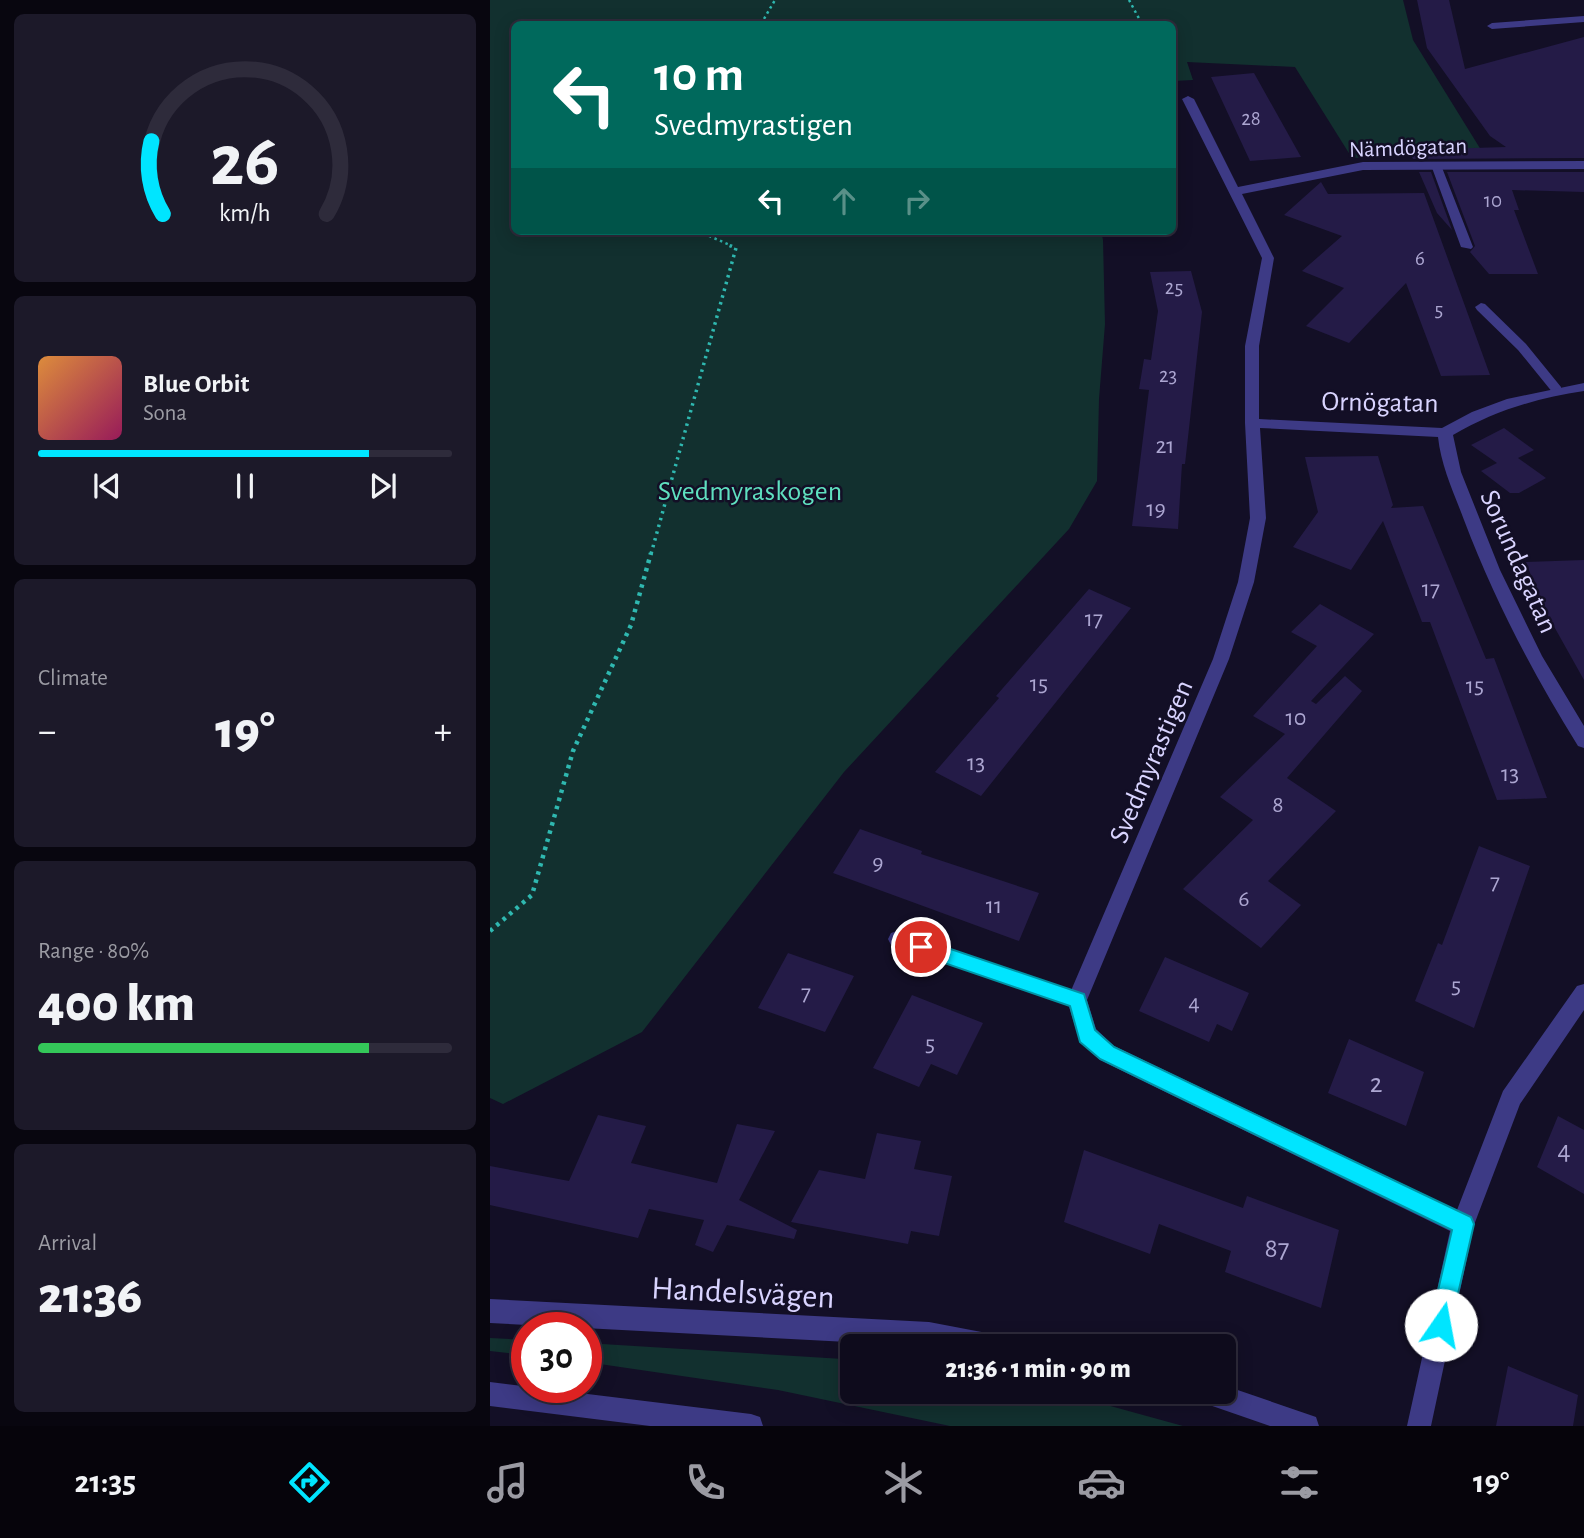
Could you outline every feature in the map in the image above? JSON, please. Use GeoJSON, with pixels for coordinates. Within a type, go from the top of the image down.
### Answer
{"type":"FeatureCollection","features":[{"type":"Feature","properties":{"kind":"street"},"geometry":{"type":"LineString","coordinates":[[1492,26],[1584,19]]}},
{"type":"Feature","properties":{"kind":"street","name":"Svedmyrastigen"},"geometry":{"type":"LineString","coordinates":[[1077,1000],[1221,659],[1246,582],[1258,519],[1252,424],[1252,346],[1268,258],[1188,99]]}},
{"type":"Feature","properties":{"kind":"street","name":"Nämdögatan"},"geometry":{"type":"LineString","coordinates":[[1236,191],[1363,166],[1584,165]]}},
{"type":"Feature","properties":{"kind":"street","name":"Ornögatan"},"geometry":{"type":"LineString","coordinates":[[1252,424],[1444,433],[1466,419],[1557,390],[1584,387]]}},
{"type":"Feature","properties":{"kind":"street","name":"Sorundagatan"},"geometry":{"type":"LineString","coordinates":[[1444,433],[1447,452],[1485,556],[1547,683],[1584,741]]}},
{"type":"Feature","properties":{"kind":"street"},"geometry":{"type":"LineString","coordinates":[[1419,1426],[1463,1224],[1511,1098],[1584,993]]}},
{"type":"Feature","properties":{"kind":"street"},"geometry":{"type":"LineString","coordinates":[[1077,1000],[1087,1035],[1107,1053],[1463,1224]]}},
{"type":"Feature","properties":{"kind":"street","name":"Handelsvägen"},"geometry":{"type":"LineString","coordinates":[[490,1311],[929,1334]]}},
{"type":"Feature","properties":{"kind":"street"},"geometry":{"type":"LineString","coordinates":[[490,1394],[751,1426]]}},
{"type":"Feature","properties":{"kind":"street"},"geometry":{"type":"LineString","coordinates":[[1236,1402],[1307,1426]]}},
{"type":"Feature","properties":{"kind":"lane"},"geometry":{"type":"LineString","coordinates":[[1436,165],[1467,247]]}},
{"type":"Feature","properties":{"kind":"lane"},"geometry":{"type":"LineString","coordinates":[[1481,307],[1522,347],[1557,390]]}},
{"type":"Feature","properties":{"kind":"lane"},"geometry":{"type":"LineString","coordinates":[[897,939],[1077,1000]]}},
{"type":"Feature","properties":{"kind":"path"},"geometry":{"type":"LineString","coordinates":[[763,21],[775,0]]}},
{"type":"Feature","properties":{"kind":"path"},"geometry":{"type":"LineString","coordinates":[[1129,0],[1140,21]]}},
{"type":"Feature","properties":{"kind":"path"},"geometry":{"type":"LineString","coordinates":[[490,931],[532,895],[573,751],[631,625],[736,248],[707,235]]}},
{"type":"Feature","properties":{"kind":"green space","name":"Svedmyraskogen"},"geometry":{"type":"Polygon","coordinates":[[[490,0],[1403,0],[1413,40],[1486,158],[1436,146],[1405,147],[1400,156],[1352,158],[1295,67],[1187,62],[1193,80],[1176,81],[1176,21],[511,21],[511,235],[1102,235],[1105,324],[1099,399],[1097,481],[1069,529],[844,772],[642,1032],[503,1104],[490,1098],[490,0]]]}},
{"type":"Feature","properties":{"kind":"green space"},"geometry":{"type":"Polygon","coordinates":[[[490,1338],[511,1339],[511,1353],[490,1351],[490,1338]]]}},
{"type":"Feature","properties":{"kind":"green space"},"geometry":{"type":"Polygon","coordinates":[[[602,1344],[840,1359],[840,1403],[778,1390],[602,1364],[602,1344]]]}},
{"type":"Feature","properties":{"kind":"green space"},"geometry":{"type":"Polygon","coordinates":[[[845,1404],[1103,1404],[1183,1426],[950,1426],[845,1404]]]}},
{"type":"Feature","properties":{"kind":"building"},"geometry":{"type":"Polygon","coordinates":[[[1417,0],[1449,0],[1465,69],[1584,37],[1584,158],[1413,159],[1409,150],[1506,147],[1490,136],[1427,48],[1417,0]]]}},
{"type":"Feature","properties":{"kind":"building"},"geometry":{"type":"Polygon","coordinates":[[[1254,73],[1301,157],[1250,161],[1211,77],[1254,73]]]}},
{"type":"Feature","properties":{"kind":"building"},"geometry":{"type":"Polygon","coordinates":[[[1419,172],[1431,172],[1452,230],[1437,213],[1419,172]]]}},
{"type":"Feature","properties":{"kind":"building"},"geometry":{"type":"Polygon","coordinates":[[[1447,172],[1584,172],[1584,192],[1512,190],[1519,210],[1514,210],[1538,274],[1489,274],[1470,252],[1475,246],[1447,172]]]}},
{"type":"Feature","properties":{"kind":"building"},"geometry":{"type":"Polygon","coordinates":[[[1321,182],[1328,194],[1424,193],[1490,375],[1441,376],[1406,283],[1349,343],[1306,326],[1344,288],[1302,271],[1342,236],[1284,215],[1321,182]]]}},
{"type":"Feature","properties":{"kind":"building"},"geometry":{"type":"Polygon","coordinates":[[[1191,271],[1202,312],[1185,464],[1182,464],[1178,529],[1132,526],[1149,390],[1139,389],[1144,359],[1151,360],[1158,311],[1150,272],[1191,271]]]}},
{"type":"Feature","properties":{"kind":"building"},"geometry":{"type":"Polygon","coordinates":[[[1504,428],[1534,450],[1518,458],[1546,478],[1519,493],[1510,493],[1481,471],[1497,463],[1471,445],[1504,428]]]}},
{"type":"Feature","properties":{"kind":"building"},"geometry":{"type":"Polygon","coordinates":[[[1378,456],[1393,505],[1391,508],[1423,506],[1486,659],[1494,658],[1547,798],[1497,800],[1430,622],[1422,622],[1383,521],[1351,570],[1293,547],[1318,512],[1305,457],[1378,456]]]}},
{"type":"Feature","properties":{"kind":"building"},"geometry":{"type":"Polygon","coordinates":[[[1584,560],[1584,680],[1542,605],[1526,562],[1584,560]]]}},
{"type":"Feature","properties":{"kind":"building"},"geometry":{"type":"Polygon","coordinates":[[[1089,589],[1131,608],[981,796],[935,772],[999,698],[996,696],[1089,589]]]}},
{"type":"Feature","properties":{"kind":"building"},"geometry":{"type":"Polygon","coordinates":[[[1320,604],[1374,634],[1311,701],[1316,704],[1345,676],[1362,691],[1287,778],[1336,811],[1268,881],[1301,905],[1261,948],[1183,889],[1253,820],[1220,797],[1285,734],[1253,716],[1317,646],[1291,632],[1320,604]]]}},
{"type":"Feature","properties":{"kind":"building"},"geometry":{"type":"Polygon","coordinates":[[[860,829],[922,851],[921,854],[1039,893],[1019,941],[833,873],[860,829]]]}},
{"type":"Feature","properties":{"kind":"building"},"geometry":{"type":"Polygon","coordinates":[[[1479,846],[1530,866],[1474,1028],[1415,1001],[1438,943],[1442,945],[1479,846]]]}},
{"type":"Feature","properties":{"kind":"building"},"geometry":{"type":"Polygon","coordinates":[[[788,953],[854,976],[825,1032],[758,1008],[788,953]]]}},
{"type":"Feature","properties":{"kind":"building"},"geometry":{"type":"Polygon","coordinates":[[[1165,957],[1249,993],[1232,1031],[1217,1024],[1209,1042],[1139,1011],[1165,957]]]}},
{"type":"Feature","properties":{"kind":"building"},"geometry":{"type":"Polygon","coordinates":[[[912,995],[983,1023],[957,1075],[931,1064],[919,1087],[873,1068],[912,995]]]}},
{"type":"Feature","properties":{"kind":"building"},"geometry":{"type":"Polygon","coordinates":[[[1349,1039],[1424,1072],[1406,1126],[1328,1093],[1349,1039]]]}},
{"type":"Feature","properties":{"kind":"building"},"geometry":{"type":"Polygon","coordinates":[[[598,1115],[646,1126],[631,1163],[717,1183],[737,1124],[775,1131],[739,1200],[797,1230],[794,1239],[727,1225],[713,1252],[695,1245],[704,1220],[649,1209],[638,1238],[490,1205],[490,1166],[569,1181],[598,1115]]]}},
{"type":"Feature","properties":{"kind":"building"},"geometry":{"type":"Polygon","coordinates":[[[1558,1116],[1584,1130],[1584,1194],[1537,1167],[1558,1116]]]}},
{"type":"Feature","properties":{"kind":"building"},"geometry":{"type":"Polygon","coordinates":[[[877,1133],[921,1141],[914,1169],[952,1176],[939,1236],[911,1231],[908,1244],[791,1222],[819,1170],[865,1179],[877,1133]]]}},
{"type":"Feature","properties":{"kind":"building"},"geometry":{"type":"Polygon","coordinates":[[[1084,1150],[1243,1208],[1247,1196],[1339,1230],[1321,1308],[1225,1272],[1231,1251],[1159,1224],[1150,1254],[1064,1222],[1084,1150]]]}},
{"type":"Feature","properties":{"kind":"building"},"geometry":{"type":"Polygon","coordinates":[[[1508,1366],[1578,1395],[1573,1426],[1496,1426],[1508,1366]]]}},
{"type":"Feature","properties":{"kind":"route"},"geometry":{"type":"LineString","coordinates":[[921,947],[1077,1000],[1087,1035],[1107,1053],[1463,1224],[1441,1325]]}}]}
